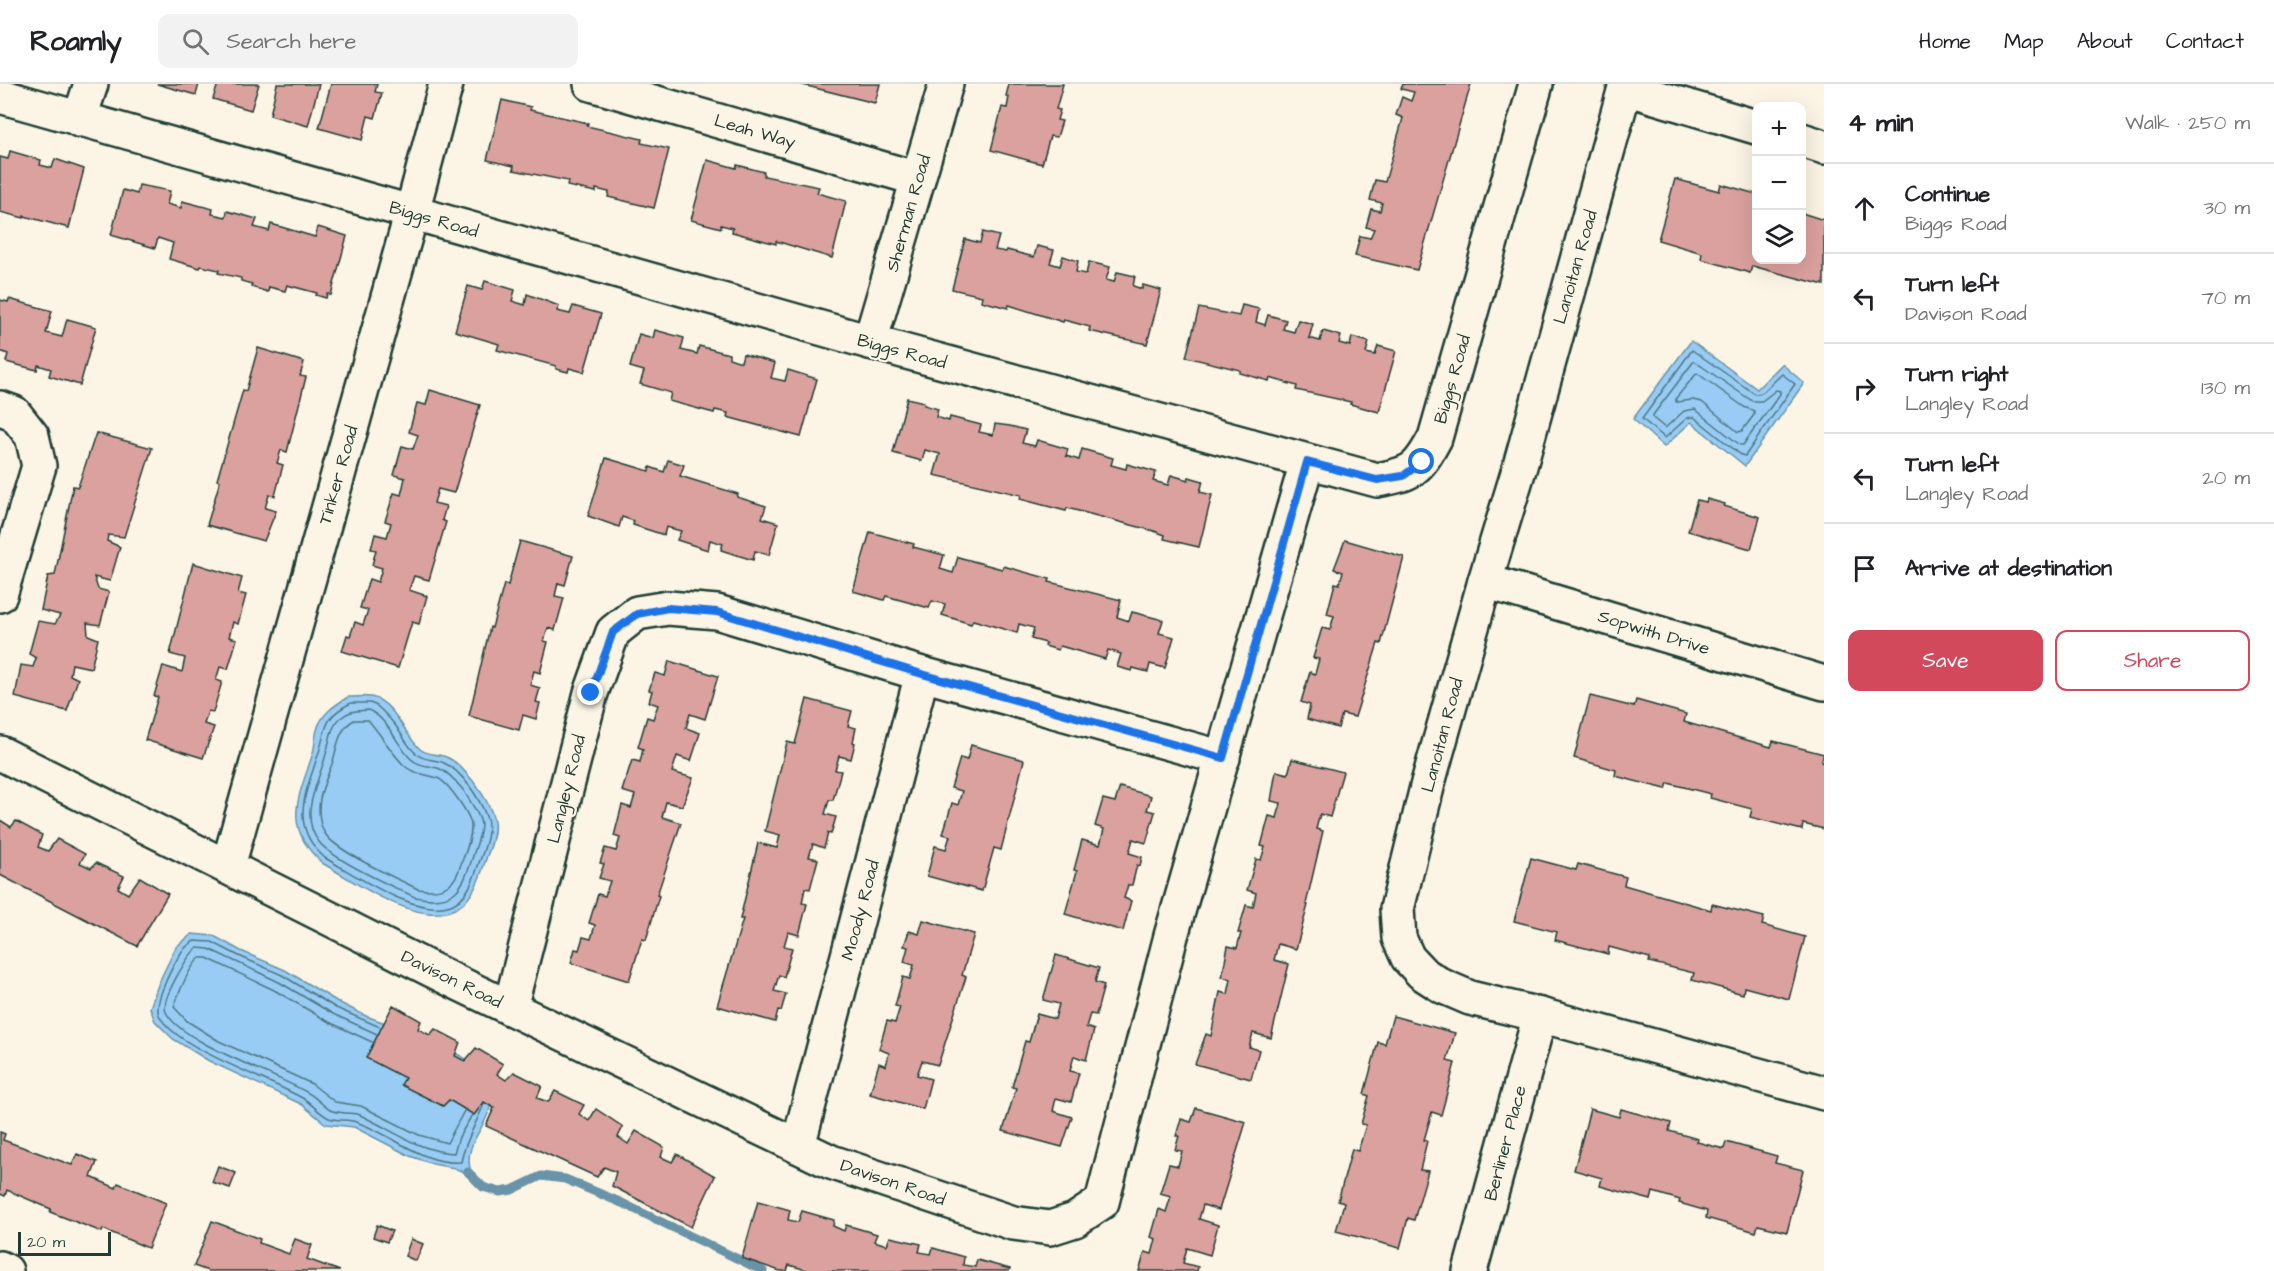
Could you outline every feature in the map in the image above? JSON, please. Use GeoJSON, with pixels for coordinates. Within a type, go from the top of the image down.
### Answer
{"type":"FeatureCollection","features":[{"type":"Feature","properties":{"kind":"street"},"geometry":{"type":"LineString","coordinates":[[79,120],[91,84]]}},
{"type":"Feature","properties":{"kind":"street","name":"Tinker Road"},"geometry":{"type":"LineString","coordinates":[[228,866],[446,84]]}},
{"type":"Feature","properties":{"kind":"street","name":"Leah Way"},"geometry":{"type":"LineString","coordinates":[[591,84],[918,178]]}},
{"type":"Feature","properties":{"kind":"street","name":"Sherman Road"},"geometry":{"type":"LineString","coordinates":[[870,342],[946,84]]}},
{"type":"Feature","properties":{"kind":"street","name":"Biggs Road"},"geometry":{"type":"LineString","coordinates":[[0,96],[870,342],[1377,480],[1403,476],[1422,462],[1435,438],[1536,84]]}},
{"type":"Feature","properties":{"kind":"street"},"geometry":{"type":"LineString","coordinates":[[1625,86],[1752,126]]}},
{"type":"Feature","properties":{"kind":"street","name":"Lanoitan Road"},"geometry":{"type":"LineString","coordinates":[[1625,86],[1520,466],[1485,580],[1428,783],[1397,909],[1400,938],[1408,958],[1422,973],[1442,986],[1470,998],[1824,1093]]}},
{"type":"Feature","properties":{"kind":"street"},"geometry":{"type":"LineString","coordinates":[[1806,141],[1824,147]]}},
{"type":"Feature","properties":{"kind":"street"},"geometry":{"type":"LineString","coordinates":[[0,408],[14,413],[32,436],[39,466],[0,596]]}},
{"type":"Feature","properties":{"kind":"street","name":"Davison Road"},"geometry":{"type":"LineString","coordinates":[[0,753],[510,1008],[831,1162],[1013,1223],[1050,1228],[1075,1221],[1102,1202],[1171,936],[1307,462]]}},
{"type":"Feature","properties":{"kind":"street","name":"Sopwith Drive"},"geometry":{"type":"LineString","coordinates":[[1485,580],[1824,683]]}},
{"type":"Feature","properties":{"kind":"street","name":"Langley Road"},"geometry":{"type":"LineString","coordinates":[[510,1008],[591,693],[613,632],[637,614],[668,608],[717,612],[922,674],[1223,758]]}},
{"type":"Feature","properties":{"kind":"street","name":"Moody Road"},"geometry":{"type":"LineString","coordinates":[[798,1146],[922,674]]}},
{"type":"Feature","properties":{"kind":"street","name":"Berliner Place"},"geometry":{"type":"LineString","coordinates":[[1470,1271],[1540,1015]]}},
{"type":"Feature","properties":{"kind":"street"},"geometry":{"type":"LineString","coordinates":[[0,1268],[6,1271]]}},
{"type":"Feature","properties":{"kind":"water"},"geometry":{"type":"Polygon","coordinates":[[[1691,341],[1757,389],[1782,364],[1804,383],[1745,466],[1691,422],[1664,447],[1633,419],[1691,341]]]}},
{"type":"Feature","properties":{"kind":"water"},"geometry":{"type":"Polygon","coordinates":[[[348,697],[371,697],[386,705],[420,749],[426,753],[446,757],[457,764],[476,785],[489,805],[494,826],[490,848],[479,879],[469,898],[453,910],[428,913],[415,911],[387,900],[322,863],[301,836],[297,824],[299,797],[313,753],[319,724],[325,715],[348,697]]]}},
{"type":"Feature","properties":{"kind":"water"},"geometry":{"type":"Polygon","coordinates":[[[192,934],[214,936],[241,951],[285,970],[366,1016],[407,1031],[461,1056],[484,1070],[491,1103],[486,1120],[470,1150],[470,1168],[466,1173],[410,1156],[354,1127],[326,1124],[301,1104],[209,1061],[173,1039],[155,1021],[150,1008],[159,982],[176,947],[192,934]]]}},
{"type":"Feature","properties":{"kind":"building"},"geometry":{"type":"Polygon","coordinates":[[[157,84],[199,84],[196,95],[157,84]]]}},
{"type":"Feature","properties":{"kind":"building"},"geometry":{"type":"Polygon","coordinates":[[[218,84],[259,84],[251,110],[213,99],[218,84]]]}},
{"type":"Feature","properties":{"kind":"building"},"geometry":{"type":"Polygon","coordinates":[[[277,84],[319,84],[308,126],[270,115],[277,84]]]}},
{"type":"Feature","properties":{"kind":"building"},"geometry":{"type":"Polygon","coordinates":[[[331,84],[377,84],[375,92],[382,93],[375,118],[368,116],[362,140],[319,128],[331,84]]]}},
{"type":"Feature","properties":{"kind":"building"},"geometry":{"type":"Polygon","coordinates":[[[799,84],[880,84],[875,103],[799,84]]]}},
{"type":"Feature","properties":{"kind":"building"},"geometry":{"type":"Polygon","coordinates":[[[1009,84],[1063,84],[1056,109],[1060,110],[1057,120],[1062,121],[1057,137],[1050,136],[1042,164],[991,150],[1002,107],[1007,108],[1009,97],[1006,96],[1009,84]]]}},
{"type":"Feature","properties":{"kind":"building"},"geometry":{"type":"Polygon","coordinates":[[[1403,84],[1471,84],[1417,270],[1355,256],[1360,236],[1370,238],[1374,229],[1366,227],[1371,209],[1380,211],[1382,203],[1370,200],[1375,180],[1385,182],[1403,118],[1396,115],[1402,97],[1411,101],[1414,92],[1401,89],[1403,84]]]}},
{"type":"Feature","properties":{"kind":"building"},"geometry":{"type":"Polygon","coordinates":[[[502,100],[531,107],[530,110],[588,123],[587,126],[642,139],[641,143],[669,149],[654,208],[608,197],[609,192],[596,189],[596,192],[567,186],[568,181],[513,170],[514,166],[487,160],[502,100]]]}},
{"type":"Feature","properties":{"kind":"building"},"geometry":{"type":"Polygon","coordinates":[[[10,151],[41,160],[40,165],[52,168],[55,159],[84,169],[69,228],[0,212],[0,157],[8,159],[10,151]]]}},
{"type":"Feature","properties":{"kind":"building"},"geometry":{"type":"Polygon","coordinates":[[[707,160],[736,168],[737,165],[764,172],[764,176],[819,187],[817,193],[846,201],[832,258],[776,241],[776,244],[732,232],[733,228],[721,225],[721,228],[691,220],[707,160]]]}},
{"type":"Feature","properties":{"kind":"building"},"geometry":{"type":"Polygon","coordinates":[[[1675,179],[1719,191],[1721,184],[1752,193],[1752,264],[1806,264],[1806,214],[1824,220],[1824,285],[1752,266],[1750,273],[1701,259],[1702,253],[1658,240],[1675,179]]]}},
{"type":"Feature","properties":{"kind":"building"},"geometry":{"type":"Polygon","coordinates":[[[139,185],[170,191],[167,204],[181,208],[182,201],[213,209],[212,214],[226,217],[227,211],[257,219],[254,227],[269,231],[271,224],[315,237],[318,227],[347,236],[331,295],[327,294],[326,298],[316,295],[317,293],[287,285],[285,291],[269,287],[268,292],[251,287],[252,284],[241,281],[241,278],[218,273],[219,270],[201,266],[200,268],[169,259],[173,243],[158,238],[155,248],[111,235],[123,190],[137,194],[139,185]]]}},
{"type":"Feature","properties":{"kind":"building"},"geometry":{"type":"Polygon","coordinates":[[[983,232],[999,236],[995,250],[1006,252],[1007,250],[1034,257],[1037,246],[1054,250],[1050,263],[1060,266],[1063,256],[1078,261],[1076,272],[1086,274],[1089,262],[1110,267],[1106,280],[1114,282],[1117,272],[1135,276],[1133,286],[1142,289],[1143,285],[1161,290],[1147,344],[1089,331],[1090,327],[1064,320],[1063,322],[1009,305],[1008,308],[981,301],[982,296],[952,289],[965,239],[980,243],[983,232]]]}},
{"type":"Feature","properties":{"kind":"building"},"geometry":{"type":"Polygon","coordinates":[[[485,281],[515,290],[512,301],[525,305],[527,294],[559,306],[557,311],[570,314],[573,306],[601,314],[584,372],[569,368],[568,372],[556,369],[556,366],[497,350],[499,344],[455,331],[468,286],[482,290],[485,281]]]}},
{"type":"Feature","properties":{"kind":"building"},"geometry":{"type":"Polygon","coordinates":[[[9,299],[52,311],[46,333],[62,337],[67,319],[96,327],[80,385],[49,376],[51,369],[38,365],[37,370],[6,362],[8,354],[0,351],[0,300],[8,302],[9,299]]]}},
{"type":"Feature","properties":{"kind":"building"},"geometry":{"type":"Polygon","coordinates":[[[1242,305],[1259,309],[1256,322],[1265,325],[1268,315],[1286,320],[1283,329],[1294,332],[1298,320],[1313,324],[1309,338],[1320,341],[1323,331],[1341,336],[1339,343],[1350,346],[1352,337],[1369,342],[1366,353],[1375,355],[1378,346],[1396,351],[1379,412],[1350,404],[1351,402],[1296,390],[1297,386],[1270,378],[1269,381],[1240,373],[1240,370],[1186,357],[1199,308],[1239,316],[1242,305]]]}},
{"type":"Feature","properties":{"kind":"building"},"geometry":{"type":"Polygon","coordinates":[[[655,330],[684,338],[681,350],[697,354],[699,346],[729,354],[729,358],[741,362],[743,354],[775,363],[771,378],[785,381],[788,370],[817,379],[801,437],[727,417],[728,413],[715,410],[714,413],[669,401],[671,393],[640,384],[644,371],[630,367],[639,334],[653,338],[655,330]]]}},
{"type":"Feature","properties":{"kind":"building"},"geometry":{"type":"Polygon","coordinates":[[[258,348],[304,362],[300,376],[306,377],[287,452],[281,450],[277,463],[283,465],[275,496],[269,495],[265,508],[276,511],[264,541],[207,525],[220,481],[217,480],[243,390],[246,391],[258,348]]]}},
{"type":"Feature","properties":{"kind":"building"},"geometry":{"type":"Polygon","coordinates":[[[430,390],[480,405],[454,493],[438,489],[434,503],[446,506],[442,520],[446,522],[429,580],[414,576],[409,590],[427,596],[419,624],[412,622],[398,668],[342,651],[347,635],[350,636],[355,622],[363,625],[368,610],[360,608],[369,579],[378,582],[382,568],[372,565],[376,550],[371,549],[375,534],[387,537],[391,523],[385,521],[394,493],[401,495],[405,478],[394,475],[402,446],[413,449],[418,435],[409,432],[417,403],[426,405],[430,390]]]}},
{"type":"Feature","properties":{"kind":"building"},"geometry":{"type":"Polygon","coordinates":[[[907,398],[924,402],[924,405],[938,409],[936,417],[949,421],[950,417],[981,425],[979,432],[993,435],[995,424],[1010,426],[1026,430],[1022,443],[1035,446],[1037,440],[1068,449],[1066,456],[1079,460],[1082,449],[1113,458],[1111,465],[1126,469],[1127,464],[1156,472],[1153,481],[1168,485],[1171,475],[1203,481],[1200,492],[1212,495],[1199,547],[1164,539],[1165,535],[1154,531],[1067,508],[1066,511],[1020,499],[1021,495],[934,475],[940,454],[925,450],[922,461],[893,453],[907,398]]]}},
{"type":"Feature","properties":{"kind":"building"},"geometry":{"type":"Polygon","coordinates":[[[96,433],[152,448],[124,537],[108,535],[107,541],[120,547],[110,581],[94,577],[98,589],[109,592],[100,625],[87,623],[88,635],[98,639],[91,668],[72,664],[70,675],[78,679],[67,711],[15,697],[21,665],[33,667],[36,658],[29,654],[38,621],[55,624],[60,615],[41,610],[48,576],[55,575],[73,486],[78,487],[96,433]]]}},
{"type":"Feature","properties":{"kind":"building"},"geometry":{"type":"Polygon","coordinates":[[[606,458],[649,471],[650,467],[664,472],[668,460],[684,465],[680,476],[738,494],[737,497],[766,506],[762,518],[778,523],[769,555],[755,551],[753,560],[721,550],[723,544],[710,540],[708,550],[677,540],[681,531],[666,527],[664,535],[633,525],[634,521],[622,517],[619,527],[588,516],[606,458]]]}},
{"type":"Feature","properties":{"kind":"building"},"geometry":{"type":"Polygon","coordinates":[[[1707,499],[1760,517],[1751,549],[1688,531],[1697,500],[1706,502],[1707,499]]]}},
{"type":"Feature","properties":{"kind":"building"},"geometry":{"type":"Polygon","coordinates":[[[870,532],[944,555],[940,569],[953,573],[958,557],[1002,569],[1003,566],[1050,579],[1049,582],[1121,600],[1117,617],[1129,621],[1132,612],[1163,620],[1159,633],[1174,637],[1165,668],[1150,664],[1148,672],[1133,668],[1132,671],[1117,667],[1121,654],[1108,650],[1105,659],[1060,646],[1058,650],[1045,646],[1046,643],[1031,639],[1034,628],[1019,624],[1017,633],[973,620],[971,624],[942,615],[945,604],[932,601],[929,608],[886,596],[884,600],[853,591],[870,532]]]}},
{"type":"Feature","properties":{"kind":"building"},"geometry":{"type":"Polygon","coordinates":[[[1345,540],[1404,557],[1381,644],[1378,643],[1355,717],[1342,714],[1338,728],[1307,719],[1310,705],[1301,702],[1310,672],[1315,674],[1319,659],[1313,658],[1322,628],[1330,630],[1334,616],[1327,614],[1335,583],[1339,584],[1343,572],[1334,569],[1345,540]]]}},
{"type":"Feature","properties":{"kind":"building"},"geometry":{"type":"Polygon","coordinates":[[[520,541],[573,556],[565,585],[558,583],[555,596],[564,598],[555,630],[548,628],[544,641],[548,642],[540,673],[534,671],[530,685],[540,688],[536,702],[540,703],[536,719],[523,715],[519,730],[469,716],[490,627],[492,628],[504,584],[508,585],[520,541]]]}},
{"type":"Feature","properties":{"kind":"building"},"geometry":{"type":"Polygon","coordinates":[[[193,563],[242,578],[238,593],[246,595],[238,624],[233,622],[229,637],[237,639],[228,669],[220,667],[216,680],[222,682],[213,712],[208,711],[204,724],[214,727],[203,758],[145,740],[158,697],[154,696],[163,666],[182,672],[185,658],[170,654],[193,563]]]}},
{"type":"Feature","properties":{"kind":"building"},"geometry":{"type":"Polygon","coordinates":[[[669,661],[718,676],[705,719],[690,714],[686,728],[700,733],[691,761],[677,756],[672,772],[693,778],[682,806],[666,802],[662,817],[681,823],[657,895],[659,896],[646,940],[642,939],[629,981],[571,963],[575,949],[579,950],[583,937],[591,939],[595,925],[589,923],[598,894],[605,896],[610,881],[599,878],[604,864],[600,863],[605,848],[616,851],[620,838],[614,836],[622,805],[631,808],[635,795],[622,791],[632,760],[640,762],[643,749],[638,747],[647,717],[653,719],[658,705],[649,702],[652,691],[649,690],[655,673],[665,676],[669,661]]]}},
{"type":"Feature","properties":{"kind":"building"},"geometry":{"type":"Polygon","coordinates":[[[1590,696],[1634,707],[1636,700],[1686,714],[1684,722],[1771,747],[1773,741],[1824,754],[1821,762],[1824,763],[1824,829],[1803,824],[1802,830],[1750,817],[1752,809],[1710,798],[1711,794],[1668,783],[1666,789],[1615,776],[1616,770],[1574,758],[1590,696]]]}},
{"type":"Feature","properties":{"kind":"building"},"geometry":{"type":"Polygon","coordinates":[[[807,699],[852,711],[848,726],[856,728],[853,742],[855,743],[851,759],[839,756],[835,770],[841,771],[833,800],[829,800],[825,814],[836,817],[831,834],[828,833],[824,848],[813,844],[809,857],[818,859],[810,889],[805,888],[802,903],[807,904],[799,935],[788,932],[784,946],[792,948],[784,977],[779,975],[774,991],[786,994],[775,1022],[717,1006],[743,919],[740,919],[758,843],[777,848],[780,835],[765,831],[787,742],[795,744],[807,699]]]}},
{"type":"Feature","properties":{"kind":"building"},"geometry":{"type":"Polygon","coordinates":[[[971,745],[1024,760],[1001,850],[994,848],[982,891],[927,876],[935,846],[946,849],[950,836],[943,834],[952,803],[958,805],[962,791],[951,788],[960,758],[967,760],[971,745]]]}},
{"type":"Feature","properties":{"kind":"building"},"geometry":{"type":"Polygon","coordinates":[[[1292,759],[1343,772],[1330,817],[1320,814],[1316,829],[1323,831],[1306,904],[1308,905],[1296,949],[1278,944],[1274,960],[1289,964],[1271,1038],[1253,1033],[1249,1047],[1259,1050],[1251,1079],[1195,1064],[1206,1034],[1211,1036],[1220,992],[1228,994],[1231,979],[1222,977],[1228,946],[1237,948],[1241,933],[1238,933],[1246,905],[1253,907],[1256,893],[1247,890],[1256,859],[1261,860],[1265,847],[1261,846],[1269,816],[1277,818],[1281,803],[1271,801],[1276,771],[1288,774],[1292,759]]]}},
{"type":"Feature","properties":{"kind":"building"},"geometry":{"type":"Polygon","coordinates":[[[1120,787],[1151,796],[1147,810],[1155,812],[1146,843],[1133,839],[1129,853],[1142,857],[1140,866],[1137,865],[1132,885],[1128,885],[1124,898],[1131,901],[1123,931],[1065,914],[1077,871],[1074,870],[1082,840],[1100,845],[1104,829],[1095,826],[1103,799],[1115,802],[1120,787]]]}},
{"type":"Feature","properties":{"kind":"building"},"geometry":{"type":"Polygon","coordinates":[[[0,820],[11,827],[16,821],[42,835],[38,847],[48,851],[57,839],[85,854],[80,863],[91,868],[96,863],[124,876],[118,888],[128,894],[140,877],[168,894],[137,946],[0,875],[0,820]]]}},
{"type":"Feature","properties":{"kind":"building"},"geometry":{"type":"Polygon","coordinates":[[[1531,858],[1576,870],[1578,864],[1626,877],[1624,885],[1711,910],[1712,904],[1764,917],[1762,925],[1805,937],[1789,999],[1744,987],[1743,994],[1692,980],[1694,973],[1649,962],[1650,958],[1609,947],[1608,954],[1555,940],[1557,932],[1514,921],[1531,858]]]}},
{"type":"Feature","properties":{"kind":"building"},"geometry":{"type":"Polygon","coordinates":[[[923,920],[974,934],[962,975],[966,977],[938,1065],[922,1061],[917,1075],[931,1079],[923,1109],[870,1094],[879,1063],[886,1066],[889,1053],[879,1049],[887,1021],[895,1023],[900,1007],[895,1006],[903,977],[910,979],[914,965],[904,962],[908,947],[904,946],[909,931],[919,934],[923,920]]]}},
{"type":"Feature","properties":{"kind":"building"},"geometry":{"type":"Polygon","coordinates":[[[1056,955],[1099,968],[1095,982],[1104,985],[1096,1015],[1090,1014],[1086,1027],[1094,1030],[1086,1060],[1074,1056],[1070,1071],[1079,1073],[1071,1102],[1056,1098],[1053,1111],[1072,1117],[1062,1147],[1003,1131],[1016,1088],[1012,1087],[1025,1041],[1029,1042],[1037,1014],[1055,1019],[1059,1004],[1043,1000],[1056,955]]]}},
{"type":"Feature","properties":{"kind":"building"},"geometry":{"type":"Polygon","coordinates":[[[393,1005],[421,1021],[418,1029],[430,1035],[435,1029],[460,1042],[455,1056],[465,1061],[476,1048],[503,1064],[497,1074],[506,1080],[514,1072],[542,1086],[537,1098],[548,1102],[555,1091],[584,1105],[579,1114],[589,1121],[596,1109],[623,1127],[618,1137],[628,1144],[636,1131],[664,1147],[661,1157],[672,1162],[677,1154],[715,1176],[691,1227],[612,1186],[616,1172],[604,1167],[597,1177],[486,1126],[494,1108],[484,1102],[474,1115],[449,1100],[443,1106],[401,1085],[405,1078],[366,1058],[393,1005]]]}},
{"type":"Feature","properties":{"kind":"building"},"geometry":{"type":"Polygon","coordinates":[[[1393,1016],[1455,1033],[1447,1061],[1455,1063],[1441,1115],[1432,1112],[1424,1140],[1427,1141],[1420,1170],[1428,1171],[1414,1220],[1408,1218],[1400,1248],[1336,1231],[1344,1203],[1338,1201],[1352,1149],[1358,1151],[1366,1125],[1361,1124],[1369,1096],[1364,1094],[1378,1042],[1385,1044],[1393,1016]]]}},
{"type":"Feature","properties":{"kind":"building"},"geometry":{"type":"Polygon","coordinates":[[[1196,1108],[1246,1122],[1219,1210],[1203,1205],[1199,1219],[1218,1225],[1210,1255],[1187,1248],[1183,1263],[1198,1267],[1197,1271],[1139,1271],[1145,1252],[1152,1254],[1156,1239],[1151,1237],[1159,1209],[1166,1212],[1171,1196],[1160,1193],[1169,1164],[1178,1166],[1182,1151],[1175,1150],[1181,1119],[1191,1122],[1196,1108]]]}},
{"type":"Feature","properties":{"kind":"building"},"geometry":{"type":"Polygon","coordinates":[[[1590,1109],[1619,1117],[1621,1109],[1671,1123],[1669,1131],[1698,1139],[1697,1142],[1724,1149],[1726,1142],[1777,1156],[1775,1163],[1803,1170],[1787,1232],[1758,1225],[1756,1232],[1706,1218],[1707,1211],[1679,1203],[1680,1200],[1653,1192],[1651,1200],[1600,1186],[1602,1178],[1574,1170],[1590,1109]]]}},
{"type":"Feature","properties":{"kind":"building"},"geometry":{"type":"Polygon","coordinates":[[[0,1132],[5,1134],[3,1140],[72,1165],[77,1154],[97,1162],[91,1177],[116,1188],[118,1183],[166,1203],[148,1248],[103,1229],[102,1232],[50,1212],[51,1209],[7,1190],[5,1196],[0,1194],[0,1132]]]}},
{"type":"Feature","properties":{"kind":"building"},"geometry":{"type":"Polygon","coordinates":[[[218,1166],[236,1173],[230,1188],[212,1182],[218,1166]]]}},
{"type":"Feature","properties":{"kind":"building"},"geometry":{"type":"Polygon","coordinates":[[[758,1201],[790,1210],[788,1220],[798,1222],[802,1211],[834,1220],[833,1226],[844,1231],[846,1225],[877,1234],[874,1241],[887,1245],[890,1237],[921,1244],[919,1252],[931,1254],[933,1248],[964,1257],[963,1265],[975,1267],[977,1260],[1010,1269],[1009,1271],[810,1271],[789,1265],[787,1271],[780,1271],[742,1258],[758,1201]]]}},
{"type":"Feature","properties":{"kind":"building"},"geometry":{"type":"Polygon","coordinates":[[[212,1221],[260,1239],[259,1243],[289,1254],[295,1239],[312,1245],[307,1259],[340,1271],[208,1271],[194,1266],[212,1221]]]}},
{"type":"Feature","properties":{"kind":"building"},"geometry":{"type":"Polygon","coordinates":[[[377,1225],[392,1231],[387,1242],[373,1237],[377,1225]]]}},
{"type":"Feature","properties":{"kind":"building"},"geometry":{"type":"Polygon","coordinates":[[[411,1239],[423,1244],[416,1261],[405,1256],[411,1239]]]}},
{"type":"Feature","properties":{"kind":"waterway"},"geometry":{"type":"LineString","coordinates":[[468,1172],[483,1187],[500,1192],[512,1190],[541,1176],[565,1179],[622,1203],[763,1271]]}},
{"type":"Feature","properties":{"kind":"route"},"geometry":{"type":"LineString","coordinates":[[591,693],[613,632],[637,614],[668,608],[717,612],[922,674],[1223,758],[1307,462],[1377,480],[1403,476],[1422,462]]}}]}
